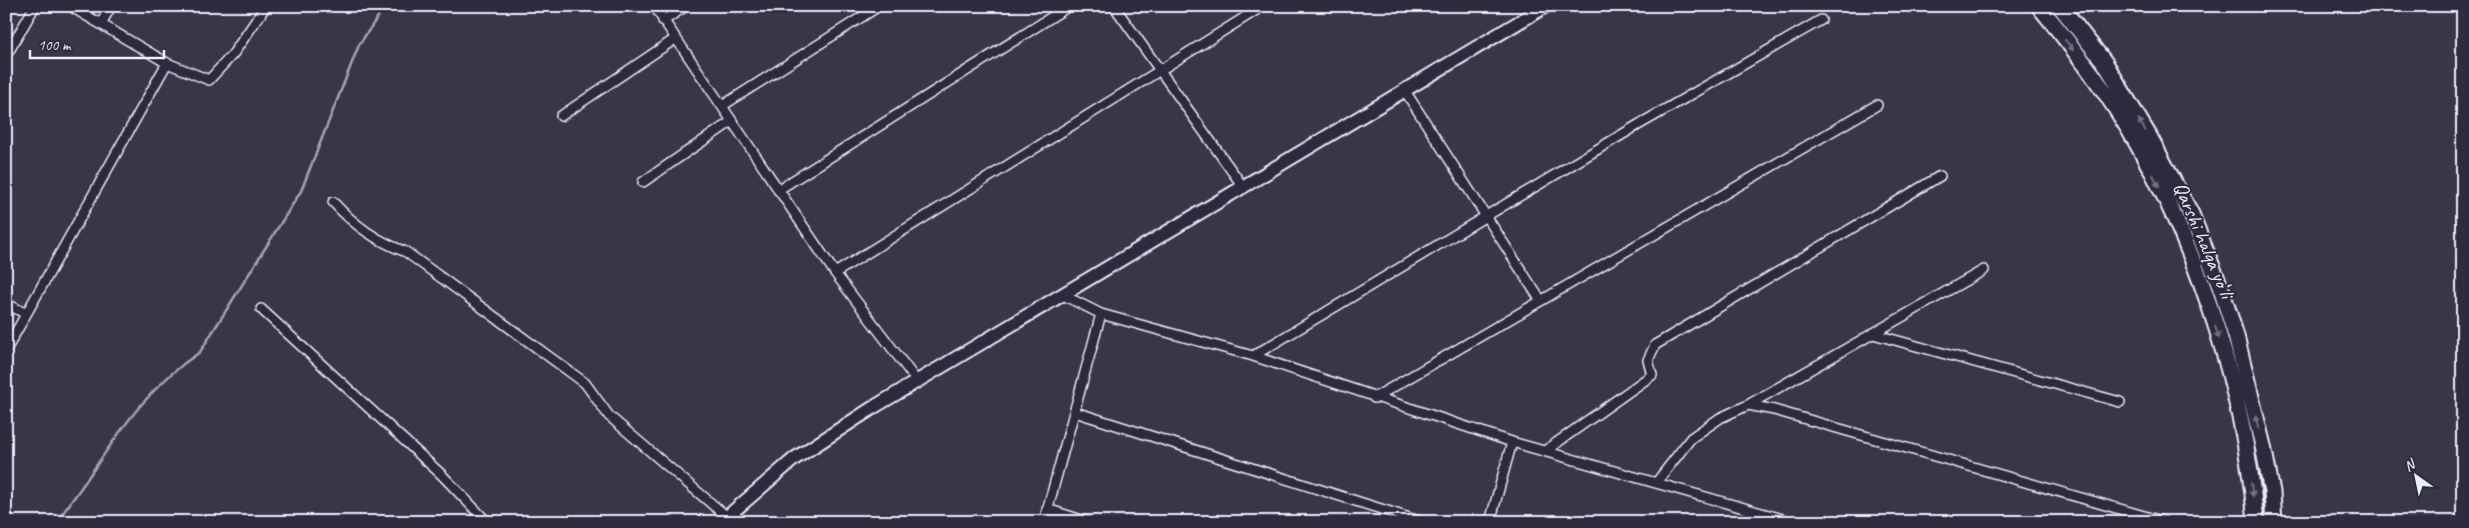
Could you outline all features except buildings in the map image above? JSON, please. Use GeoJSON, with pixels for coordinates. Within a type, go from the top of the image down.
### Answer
{"type":"FeatureCollection","features":[{"type":"Feature","properties":{"kind":"highway","name":"Qarshi halqa yoʻli"},"geometry":{"type":"LineString","coordinates":[[2039,6],[2100,85],[2138,145],[2173,215],[2194,264],[2219,337],[2241,423],[2253,490],[2256,522]]}},
{"type":"Feature","properties":{"kind":"highway","name":"Qarshi halqa yoʻli"},"geometry":{"type":"LineString","coordinates":[[2060,6],[2105,63],[2149,136],[2191,214],[2221,289],[2236,336],[2263,446],[2272,492],[2274,522]]}},
{"type":"Feature","properties":{"kind":"main road"},"geometry":{"type":"LineString","coordinates":[[729,520],[794,459],[916,380],[1244,188],[1546,6]]}},
{"type":"Feature","properties":{"kind":"street"},"geometry":{"type":"LineString","coordinates":[[6,56],[35,6]]}},
{"type":"Feature","properties":{"kind":"street"},"geometry":{"type":"LineString","coordinates":[[70,6],[167,63],[209,80],[233,54],[266,6]]}},
{"type":"Feature","properties":{"kind":"street"},"geometry":{"type":"LineString","coordinates":[[101,24],[111,6]]}},
{"type":"Feature","properties":{"kind":"street"},"geometry":{"type":"LineString","coordinates":[[654,6],[835,273],[916,380]]}},
{"type":"Feature","properties":{"kind":"street"},"geometry":{"type":"LineString","coordinates":[[664,21],[686,6]]}},
{"type":"Feature","properties":{"kind":"street"},"geometry":{"type":"LineString","coordinates":[[722,106],[879,6]]}},
{"type":"Feature","properties":{"kind":"street"},"geometry":{"type":"LineString","coordinates":[[778,190],[1069,6]]}},
{"type":"Feature","properties":{"kind":"street"},"geometry":{"type":"LineString","coordinates":[[1114,6],[1244,188]]}},
{"type":"Feature","properties":{"kind":"street"},"geometry":{"type":"LineString","coordinates":[[835,273],[1263,6]]}},
{"type":"Feature","properties":{"kind":"street"},"geometry":{"type":"LineString","coordinates":[[1253,356],[1485,216],[1821,20]]}},
{"type":"Feature","properties":{"kind":"street"},"geometry":{"type":"LineString","coordinates":[[561,116],[675,38]]}},
{"type":"Feature","properties":{"kind":"street"},"geometry":{"type":"LineString","coordinates":[[6,350],[167,63]]}},
{"type":"Feature","properties":{"kind":"street"},"geometry":{"type":"LineString","coordinates":[[1405,91],[1540,301]]}},
{"type":"Feature","properties":{"kind":"street"},"geometry":{"type":"LineString","coordinates":[[1374,398],[1877,105]]}},
{"type":"Feature","properties":{"kind":"street"},"geometry":{"type":"LineString","coordinates":[[643,182],[732,121]]}},
{"type":"Feature","properties":{"kind":"street"},"geometry":{"type":"LineString","coordinates":[[1544,451],[1652,375],[1648,360],[1655,345],[1940,176]]}},
{"type":"Feature","properties":{"kind":"street"},"geometry":{"type":"LineString","coordinates":[[334,202],[351,222],[381,242],[406,252],[585,383],[609,416],[729,520]]}},
{"type":"Feature","properties":{"kind":"street"},"geometry":{"type":"LineString","coordinates":[[1656,483],[1691,438],[1720,418],[1748,405],[1984,270]]}},
{"type":"Feature","properties":{"kind":"street"},"geometry":{"type":"LineString","coordinates":[[1063,295],[1101,314],[1253,356],[1374,398],[1512,442],[1793,522]]}},
{"type":"Feature","properties":{"kind":"street"},"geometry":{"type":"LineString","coordinates":[[6,303],[26,314]]}},
{"type":"Feature","properties":{"kind":"street"},"geometry":{"type":"LineString","coordinates":[[261,309],[442,475],[487,522]]}},
{"type":"Feature","properties":{"kind":"street"},"geometry":{"type":"LineString","coordinates":[[1044,522],[1101,314]]}},
{"type":"Feature","properties":{"kind":"street"},"geometry":{"type":"LineString","coordinates":[[1873,334],[2120,402]]}},
{"type":"Feature","properties":{"kind":"street"},"geometry":{"type":"LineString","coordinates":[[1748,405],[1783,413],[2165,522]]}},
{"type":"Feature","properties":{"kind":"street"},"geometry":{"type":"LineString","coordinates":[[1075,412],[1422,522]]}},
{"type":"Feature","properties":{"kind":"street"},"geometry":{"type":"LineString","coordinates":[[1490,522],[1512,442]]}},
{"type":"Feature","properties":{"kind":"street"},"geometry":{"type":"LineString","coordinates":[[1047,509],[1088,522]]}},
{"type":"Feature","properties":{"kind":"waterway"},"geometry":{"type":"LineString","coordinates":[[56,522],[137,409],[176,370],[200,352],[301,191],[359,45],[385,6]]}}]}
